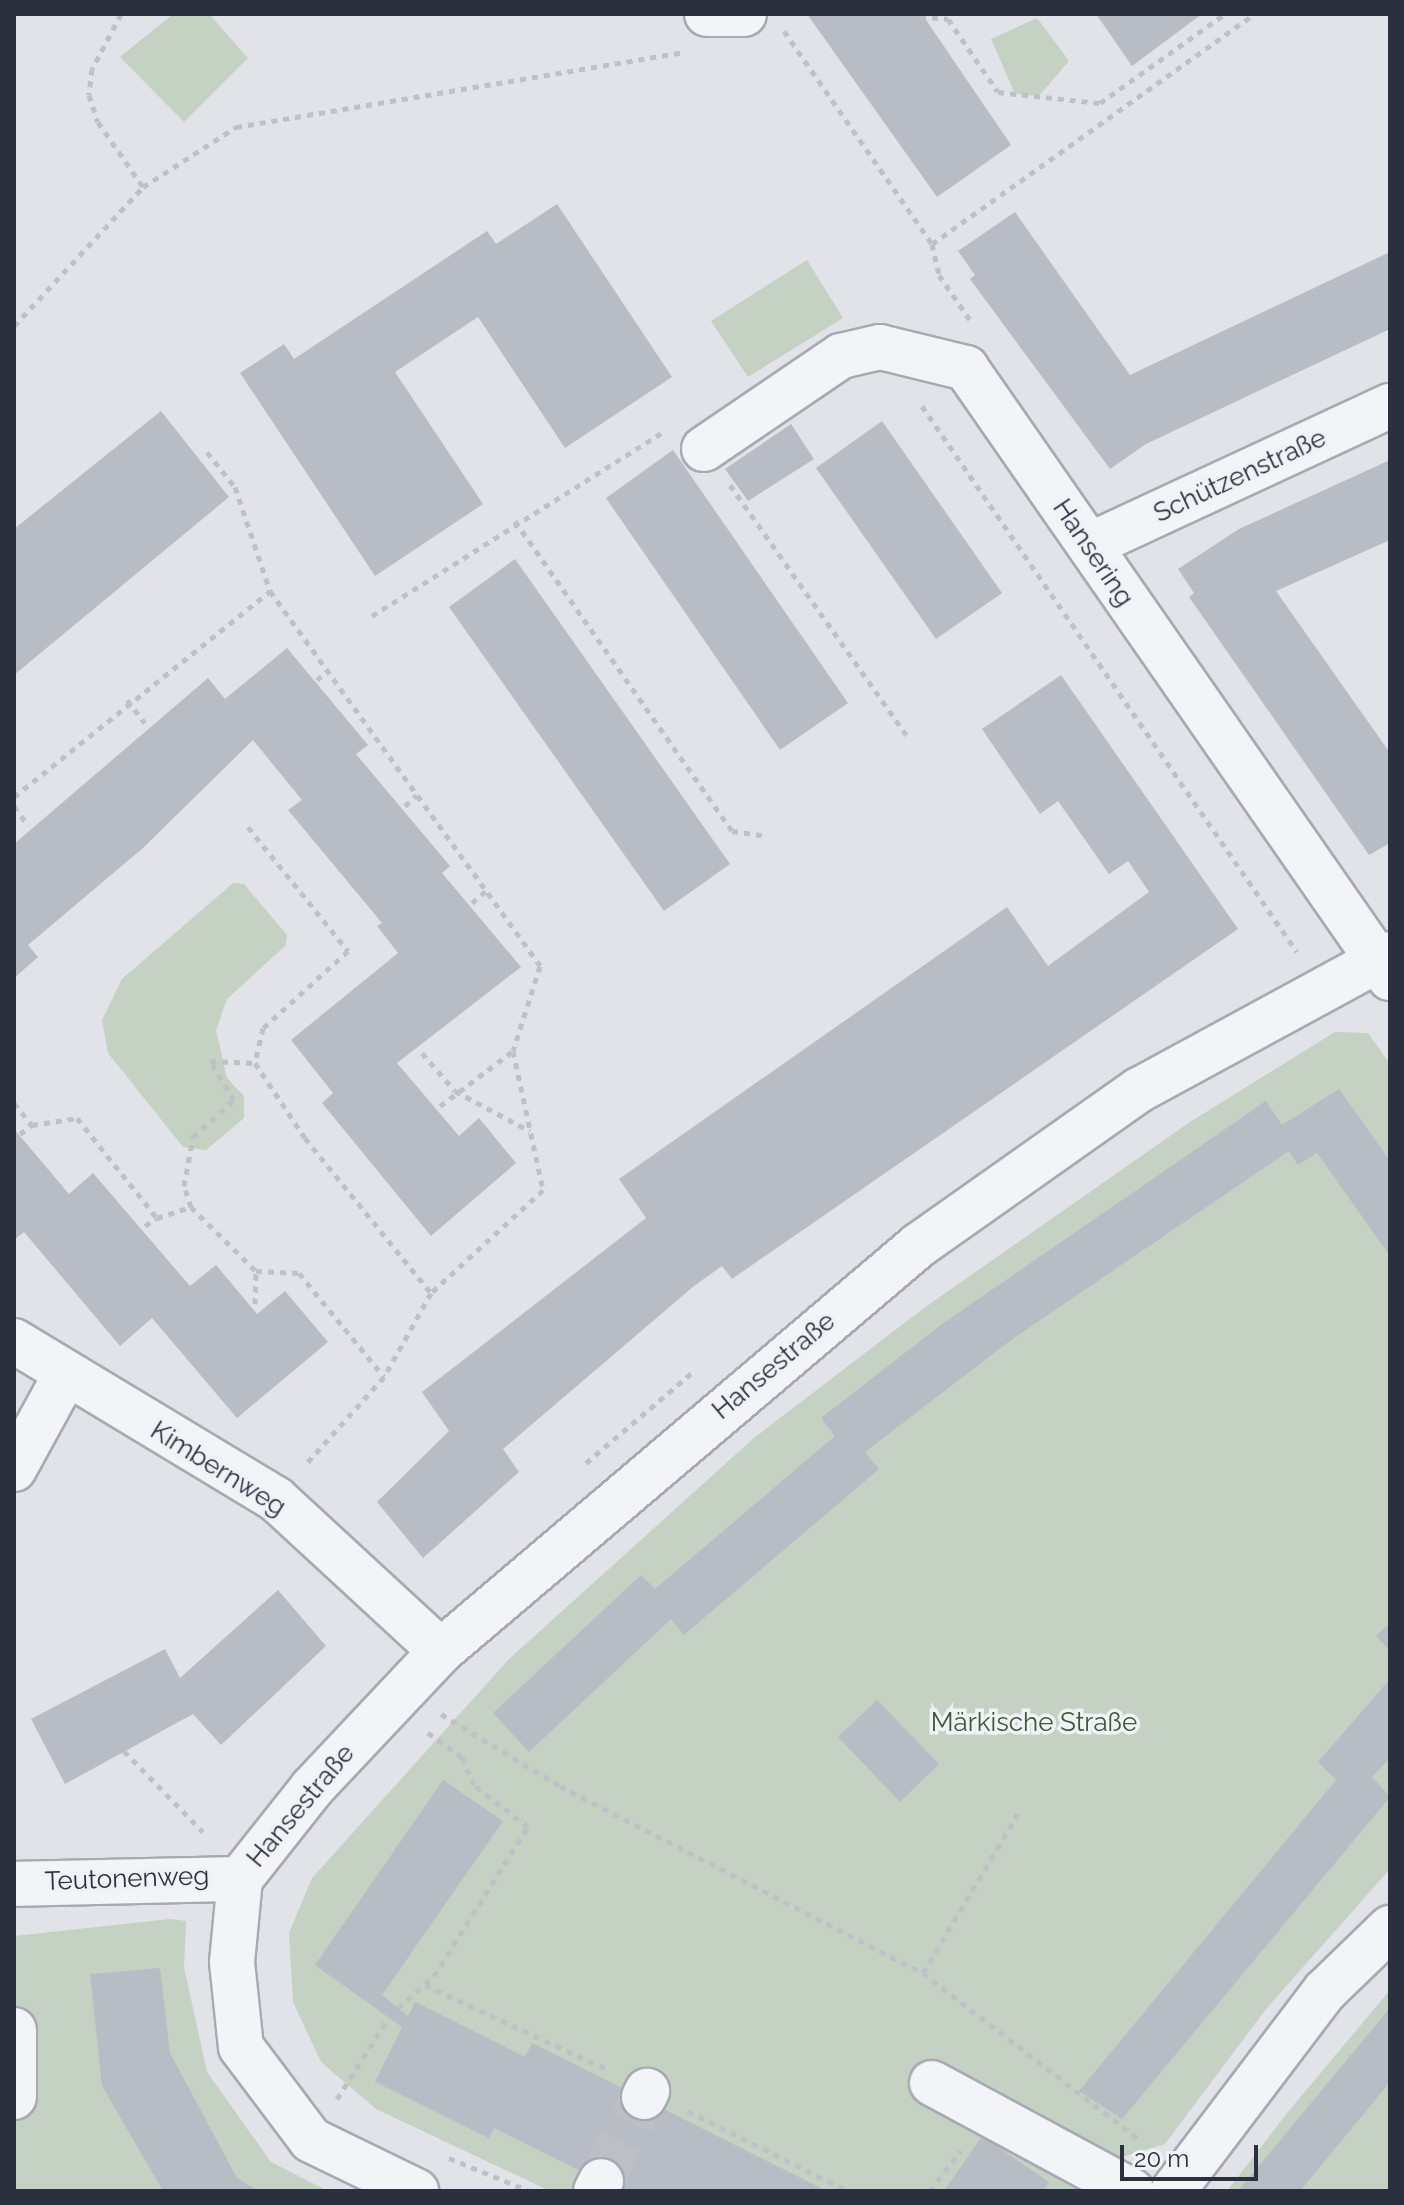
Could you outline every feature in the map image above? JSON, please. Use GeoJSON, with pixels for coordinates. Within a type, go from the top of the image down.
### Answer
{"type":"FeatureCollection","features":[{"type":"Feature","properties":{"kind":"street"},"geometry":{"type":"LineString","coordinates":[[707,14],[762,20]]}},
{"type":"Feature","properties":{"kind":"street","name":"Hansering"},"geometry":{"type":"LineString","coordinates":[[704,449],[841,356],[880,347],[946,360],[966,368],[1386,964]]}},
{"type":"Feature","properties":{"kind":"street","name":"Schützenstraße"},"geometry":{"type":"LineString","coordinates":[[1090,545],[1390,406]]}},
{"type":"Feature","properties":{"kind":"street","name":"Hansestraße"},"geometry":{"type":"LineString","coordinates":[[240,1879],[312,1788],[441,1651],[919,1245],[1139,1090],[1386,964]]}},
{"type":"Feature","properties":{"kind":"street","name":"Kimbernweg"},"geometry":{"type":"LineString","coordinates":[[14,1341],[65,1376],[276,1499],[441,1651]]}},
{"type":"Feature","properties":{"kind":"street"},"geometry":{"type":"LineString","coordinates":[[14,1469],[65,1376]]}},
{"type":"Feature","properties":{"kind":"street"},"geometry":{"type":"LineString","coordinates":[[240,1879],[232,1962],[241,2047],[311,2140],[416,2191]]}},
{"type":"Feature","properties":{"kind":"street","name":"Teutonenweg"},"geometry":{"type":"LineString","coordinates":[[14,1884],[240,1879]]}},
{"type":"Feature","properties":{"kind":"street"},"geometry":{"type":"LineString","coordinates":[[1179,2183],[1325,1991],[1390,1928]]}},
{"type":"Feature","properties":{"kind":"street"},"geometry":{"type":"LineString","coordinates":[[14,2030],[14,2097]]}},
{"type":"Feature","properties":{"kind":"street"},"geometry":{"type":"LineString","coordinates":[[932,2083],[1132,2191]]}},
{"type":"Feature","properties":{"kind":"path"},"geometry":{"type":"LineString","coordinates":[[121,14],[92,69],[89,95],[98,122],[143,187]]}},
{"type":"Feature","properties":{"kind":"path"},"geometry":{"type":"LineString","coordinates":[[920,16],[948,19],[998,92],[1100,103],[1225,14]]}},
{"type":"Feature","properties":{"kind":"path"},"geometry":{"type":"LineString","coordinates":[[932,244],[1254,14]]}},
{"type":"Feature","properties":{"kind":"path"},"geometry":{"type":"LineString","coordinates":[[14,326],[143,187],[236,127],[659,58],[715,44],[729,15]]}},
{"type":"Feature","properties":{"kind":"path"},"geometry":{"type":"LineString","coordinates":[[762,20],[932,244],[939,275],[980,335]]}},
{"type":"Feature","properties":{"kind":"path"},"geometry":{"type":"LineString","coordinates":[[905,400],[919,402],[1297,952]]}},
{"type":"Feature","properties":{"kind":"path"},"geometry":{"type":"LineString","coordinates":[[372,616],[515,521],[684,420],[907,736]]}},
{"type":"Feature","properties":{"kind":"path"},"geometry":{"type":"LineString","coordinates":[[207,452],[235,487],[270,591],[540,966],[513,1051],[543,1190],[431,1293],[384,1377],[276,1499]]}},
{"type":"Feature","properties":{"kind":"path"},"geometry":{"type":"LineString","coordinates":[[515,521],[732,831],[762,835]]}},
{"type":"Feature","properties":{"kind":"path"},"geometry":{"type":"LineString","coordinates":[[14,797],[127,700],[270,591]]}},
{"type":"Feature","properties":{"kind":"path"},"geometry":{"type":"LineString","coordinates":[[317,680],[327,671]]}},
{"type":"Feature","properties":{"kind":"path"},"geometry":{"type":"LineString","coordinates":[[127,700],[145,723]]}},
{"type":"Feature","properties":{"kind":"path"},"geometry":{"type":"LineString","coordinates":[[405,806],[417,795]]}},
{"type":"Feature","properties":{"kind":"path"},"geometry":{"type":"LineString","coordinates":[[14,806],[28,825]]}},
{"type":"Feature","properties":{"kind":"path"},"geometry":{"type":"LineString","coordinates":[[248,827],[348,951],[263,1028],[255,1063],[305,1138],[431,1293]]}},
{"type":"Feature","properties":{"kind":"path"},"geometry":{"type":"LineString","coordinates":[[472,903],[486,891]]}},
{"type":"Feature","properties":{"kind":"path"},"geometry":{"type":"LineString","coordinates":[[440,1106],[455,1091],[513,1051]]}},
{"type":"Feature","properties":{"kind":"path"},"geometry":{"type":"LineString","coordinates":[[422,1053],[455,1091],[531,1131]]}},
{"type":"Feature","properties":{"kind":"path"},"geometry":{"type":"LineString","coordinates":[[255,1063],[210,1061],[234,1100],[193,1137],[184,1186],[191,1207],[256,1271],[299,1273],[384,1377]]}},
{"type":"Feature","properties":{"kind":"path"},"geometry":{"type":"LineString","coordinates":[[14,1103],[32,1125]]}},
{"type":"Feature","properties":{"kind":"path"},"geometry":{"type":"LineString","coordinates":[[20,1134],[32,1125],[77,1118],[157,1218]]}},
{"type":"Feature","properties":{"kind":"path"},"geometry":{"type":"LineString","coordinates":[[145,1226],[157,1218],[191,1207]]}},
{"type":"Feature","properties":{"kind":"path"},"geometry":{"type":"LineString","coordinates":[[255,1304],[256,1271]]}},
{"type":"Feature","properties":{"kind":"path"},"geometry":{"type":"LineString","coordinates":[[415,1737],[443,1699]]}},
{"type":"Feature","properties":{"kind":"path"},"geometry":{"type":"LineString","coordinates":[[433,1709],[560,1786],[923,1973],[1179,2183]]}},
{"type":"Feature","properties":{"kind":"path"},"geometry":{"type":"LineString","coordinates":[[398,2008],[434,1976],[528,1827],[474,1785],[462,1757],[420,1727]]}},
{"type":"Feature","properties":{"kind":"path"},"geometry":{"type":"LineString","coordinates":[[124,1751],[193,1829]]}},
{"type":"Feature","properties":{"kind":"path"},"geometry":{"type":"LineString","coordinates":[[923,1973],[1019,1812]]}},
{"type":"Feature","properties":{"kind":"path"},"geometry":{"type":"LineString","coordinates":[[311,2140],[389,2017]]}},
{"type":"Feature","properties":{"kind":"path"},"geometry":{"type":"LineString","coordinates":[[326,2094],[348,2109]]}},
{"type":"Feature","properties":{"kind":"path"},"geometry":{"type":"LineString","coordinates":[[930,2191],[963,2147]]}},
{"type":"Feature","properties":{"kind":"path"},"geometry":{"type":"LineString","coordinates":[[442,2155],[529,2191]]}},
{"type":"Feature","properties":{"kind":"green space"},"geometry":{"type":"Polygon","coordinates":[[[173,14],[209,14],[248,58],[184,122],[120,57],[173,14]]]}},
{"type":"Feature","properties":{"kind":"green space"},"geometry":{"type":"Polygon","coordinates":[[[1037,18],[1069,61],[1039,96],[1015,94],[991,39],[1037,18]]]}},
{"type":"Feature","properties":{"kind":"green space"},"geometry":{"type":"Polygon","coordinates":[[[807,260],[843,318],[748,377],[711,321],[807,260]]]}},
{"type":"Feature","properties":{"kind":"green space"},"geometry":{"type":"Polygon","coordinates":[[[233,883],[244,884],[287,935],[286,945],[227,999],[216,1030],[227,1078],[244,1096],[244,1118],[206,1150],[183,1147],[108,1053],[102,1020],[122,979],[233,883]]]}},
{"type":"Feature","properties":{"kind":"green space","name":"Märkische Straße"},"geometry":{"type":"Polygon","coordinates":[[[1335,1032],[1368,1033],[1390,1064],[1390,1869],[1266,2009],[1165,2144],[1116,2159],[1096,2191],[550,2191],[376,2109],[321,2062],[293,2002],[289,1933],[312,1878],[509,1659],[755,1437],[924,1308],[1190,1122],[1335,1032]]]}},
{"type":"Feature","properties":{"kind":"green space"},"geometry":{"type":"Polygon","coordinates":[[[170,1919],[186,1921],[184,1967],[207,2072],[271,2162],[328,2191],[14,2191],[14,1936],[170,1919]]]}},
{"type":"Feature","properties":{"kind":"green space"},"geometry":{"type":"Polygon","coordinates":[[[1390,1990],[1390,2191],[1227,2191],[1288,2112],[1390,1990]]]}},
{"type":"Feature","properties":{"kind":"building"},"geometry":{"type":"Polygon","coordinates":[[[807,14],[922,14],[1011,145],[937,197],[807,14]]]}},
{"type":"Feature","properties":{"kind":"building"},"geometry":{"type":"Polygon","coordinates":[[[1096,14],[1202,14],[1132,66],[1096,14]]]}},
{"type":"Feature","properties":{"kind":"building"},"geometry":{"type":"Polygon","coordinates":[[[557,204],[672,377],[565,448],[478,317],[395,372],[483,504],[375,576],[240,373],[284,344],[294,359],[487,231],[496,244],[557,204]]]}},
{"type":"Feature","properties":{"kind":"building"},"geometry":{"type":"Polygon","coordinates":[[[1015,212],[1130,375],[1390,252],[1390,329],[1146,444],[1110,469],[970,279],[975,275],[958,251],[1015,212]]]}},
{"type":"Feature","properties":{"kind":"building"},"geometry":{"type":"Polygon","coordinates":[[[161,411],[229,497],[14,675],[14,529],[161,411]]]}},
{"type":"Feature","properties":{"kind":"building"},"geometry":{"type":"Polygon","coordinates":[[[882,421],[1002,593],[936,639],[816,468],[882,421]]]}},
{"type":"Feature","properties":{"kind":"building"},"geometry":{"type":"Polygon","coordinates":[[[791,424],[814,459],[748,501],[725,469],[791,424]]]}},
{"type":"Feature","properties":{"kind":"building"},"geometry":{"type":"Polygon","coordinates":[[[673,450],[848,703],[780,750],[606,498],[673,450]]]}},
{"type":"Feature","properties":{"kind":"building"},"geometry":{"type":"Polygon","coordinates":[[[1390,460],[1390,540],[1276,591],[1390,753],[1390,843],[1369,855],[1189,597],[1194,593],[1178,569],[1239,529],[1390,460]]]}},
{"type":"Feature","properties":{"kind":"building"},"geometry":{"type":"Polygon","coordinates":[[[515,559],[730,864],[664,911],[449,607],[515,559]]]}},
{"type":"Feature","properties":{"kind":"building"},"geometry":{"type":"Polygon","coordinates":[[[287,648],[368,745],[356,754],[450,866],[442,873],[521,967],[397,1063],[459,1136],[479,1118],[516,1163],[431,1236],[322,1103],[333,1093],[291,1040],[398,953],[377,926],[382,923],[288,810],[302,800],[253,740],[143,848],[28,945],[38,957],[14,978],[14,844],[208,678],[225,699],[287,648]]]}},
{"type":"Feature","properties":{"kind":"building"},"geometry":{"type":"Polygon","coordinates":[[[1061,675],[1238,929],[732,1279],[722,1266],[694,1286],[503,1449],[519,1472],[423,1558],[377,1502],[449,1431],[422,1392],[646,1218],[619,1179],[1007,907],[1048,966],[1149,892],[1128,861],[1109,874],[1058,801],[1040,814],[982,729],[1061,675]]]}},
{"type":"Feature","properties":{"kind":"building"},"geometry":{"type":"Polygon","coordinates":[[[1339,1089],[1390,1161],[1390,1256],[1317,1153],[1298,1165],[1289,1151],[1011,1340],[865,1452],[879,1469],[684,1635],[671,1619],[529,1752],[493,1713],[641,1575],[655,1589],[835,1436],[821,1418],[942,1324],[1266,1101],[1282,1125],[1339,1089]]]}},
{"type":"Feature","properties":{"kind":"building"},"geometry":{"type":"Polygon","coordinates":[[[14,1129],[69,1194],[93,1173],[190,1286],[216,1265],[257,1314],[285,1291],[328,1342],[237,1418],[152,1318],[120,1346],[24,1232],[14,1240],[14,1129]]]}},
{"type":"Feature","properties":{"kind":"building"},"geometry":{"type":"Polygon","coordinates":[[[278,1590],[326,1646],[221,1745],[193,1714],[65,1784],[31,1719],[165,1649],[180,1678],[278,1590]]]}},
{"type":"Feature","properties":{"kind":"building"},"geometry":{"type":"Polygon","coordinates":[[[1390,1623],[1390,1651],[1376,1636],[1390,1623]]]}},
{"type":"Feature","properties":{"kind":"building"},"geometry":{"type":"Polygon","coordinates":[[[1390,1679],[1390,1758],[1372,1777],[1390,1797],[1122,2119],[1079,2091],[1336,1780],[1318,1762],[1390,1679]]]}},
{"type":"Feature","properties":{"kind":"building"},"geometry":{"type":"Polygon","coordinates":[[[877,1700],[939,1764],[900,1802],[838,1737],[877,1700]]]}},
{"type":"Feature","properties":{"kind":"building"},"geometry":{"type":"Polygon","coordinates":[[[443,1780],[503,1821],[382,1995],[408,2016],[415,2002],[525,2057],[532,2043],[827,2191],[621,2191],[494,2128],[489,2138],[375,2082],[402,2027],[315,1965],[443,1780]]]}},
{"type":"Feature","properties":{"kind":"building"},"geometry":{"type":"Polygon","coordinates":[[[160,1968],[170,2053],[237,2178],[258,2191],[163,2191],[102,2086],[90,1974],[160,1968]]]}},
{"type":"Feature","properties":{"kind":"building"},"geometry":{"type":"Polygon","coordinates":[[[1390,2008],[1390,2082],[1300,2191],[1238,2191],[1390,2008]]]}},
{"type":"Feature","properties":{"kind":"building"},"geometry":{"type":"Polygon","coordinates":[[[982,2136],[1049,2182],[1043,2191],[944,2191],[982,2136]]]}},
{"type":"Feature","properties":{"kind":"tunnel"},"geometry":{"type":"LineString","coordinates":[[601,2181],[644,2097]]}}]}
